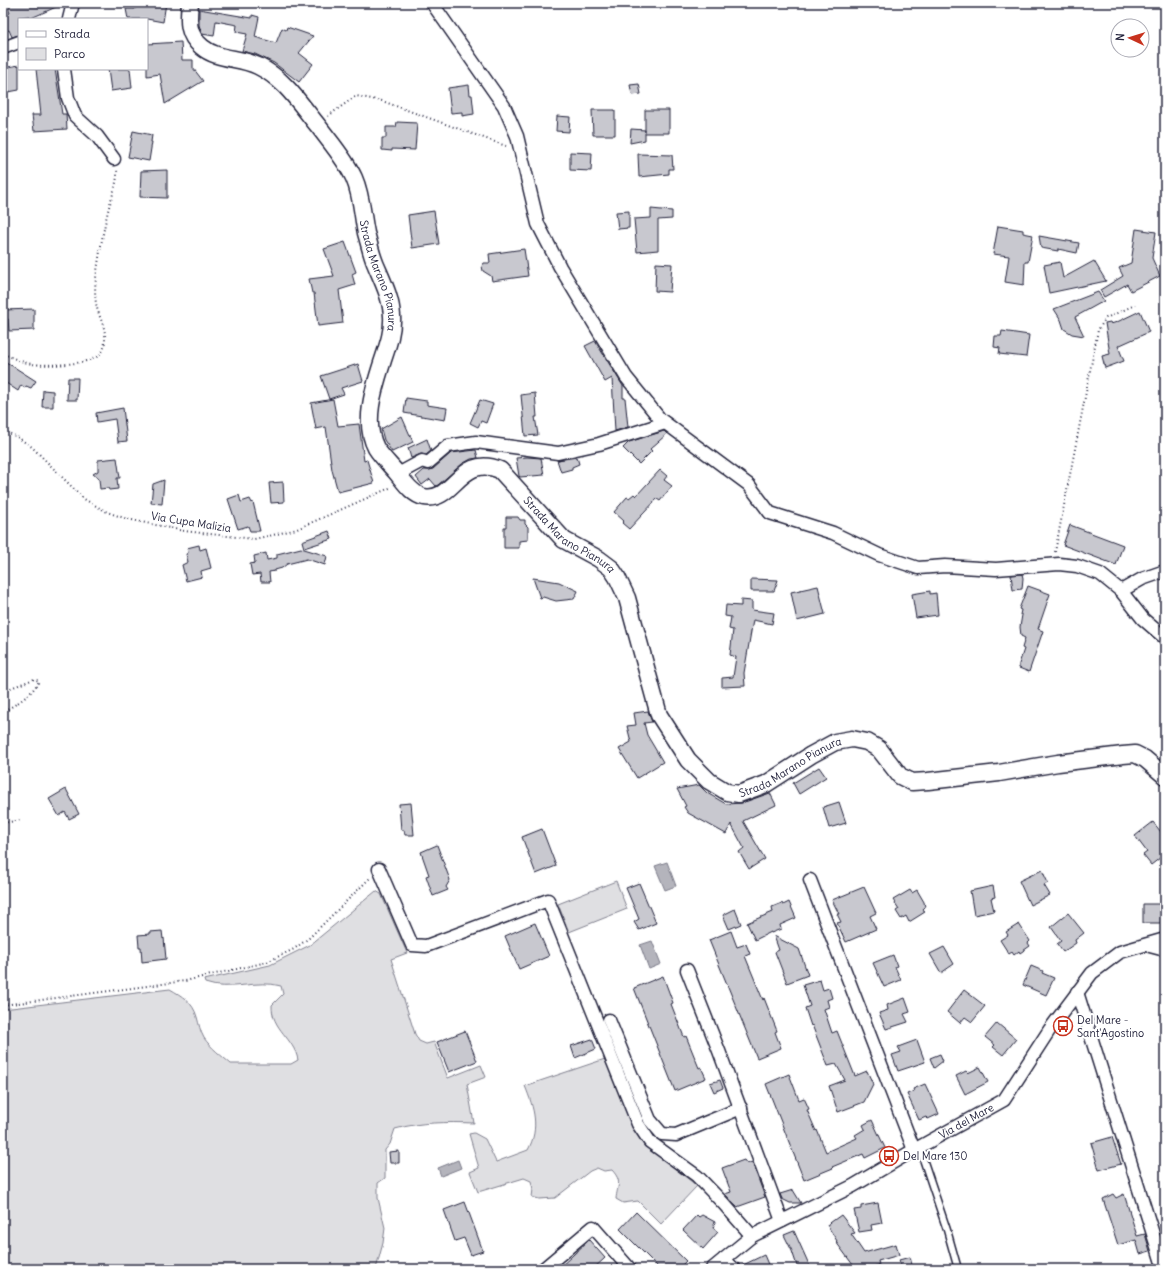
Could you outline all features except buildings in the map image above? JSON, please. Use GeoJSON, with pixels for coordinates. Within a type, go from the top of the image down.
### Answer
{"type":"FeatureCollection","features":[{"type":"Feature","properties":{"kind":"street"},"geometry":{"type":"LineString","coordinates":[[69,18],[73,3]]}},
{"type":"Feature","properties":{"kind":"street","name":"Strada Marano Pianura"},"geometry":{"type":"LineString","coordinates":[[190,3],[188,23],[191,36],[212,54],[237,59],[263,68],[283,83],[294,93],[336,148],[354,177],[360,196],[366,231],[375,262],[385,285],[392,315],[392,334],[376,381],[371,403],[370,426],[372,438],[376,448],[397,480],[424,498],[438,496],[472,468],[491,466],[500,470],[564,540],[599,559],[611,568],[617,577],[626,598],[659,715],[688,760],[709,781],[727,792],[739,794],[766,784],[811,755],[835,742],[852,739],[867,742],[879,750],[900,776],[912,782],[999,773],[1058,763],[1129,754],[1135,754],[1144,759],[1165,776]]}},
{"type":"Feature","properties":{"kind":"street"},"geometry":{"type":"LineString","coordinates":[[432,3],[504,106],[517,136],[538,224],[560,267],[626,376],[660,419],[749,485],[770,514],[833,533],[879,555],[918,568],[944,566],[996,569],[1053,564],[1077,566],[1100,574],[1121,591],[1143,619],[1165,638]]}},
{"type":"Feature","properties":{"kind":"street"},"geometry":{"type":"LineString","coordinates":[[3,48],[18,42]]}},
{"type":"Feature","properties":{"kind":"street"},"geometry":{"type":"LineString","coordinates":[[64,70],[68,98],[75,116],[97,136],[114,159]]}},
{"type":"Feature","properties":{"kind":"street"},"geometry":{"type":"LineString","coordinates":[[397,480],[422,461],[428,463],[448,446],[476,442],[558,453],[599,444],[665,423]]}},
{"type":"Feature","properties":{"kind":"street"},"geometry":{"type":"LineString","coordinates":[[1121,591],[1142,579],[1165,571]]}},
{"type":"Feature","properties":{"kind":"street"},"geometry":{"type":"LineString","coordinates":[[379,869],[412,945],[426,946],[548,900],[638,1124],[650,1142],[697,1176],[752,1236]]}},
{"type":"Feature","properties":{"kind":"street"},"geometry":{"type":"LineString","coordinates":[[810,880],[917,1149]]}},
{"type":"Feature","properties":{"kind":"street"},"geometry":{"type":"LineString","coordinates":[[1158,942],[1165,950]]}},
{"type":"Feature","properties":{"kind":"street","name":"Via del Mare"},"geometry":{"type":"LineString","coordinates":[[712,1269],[752,1236],[853,1186],[1004,1100],[1050,1029],[1092,973],[1120,952],[1158,942]]}},
{"type":"Feature","properties":{"kind":"street"},"geometry":{"type":"LineString","coordinates":[[687,970],[782,1221]]}},
{"type":"Feature","properties":{"kind":"street"},"geometry":{"type":"LineString","coordinates":[[1077,992],[1164,1269]]}},
{"type":"Feature","properties":{"kind":"street"},"geometry":{"type":"LineString","coordinates":[[609,1020],[650,1120],[662,1134],[676,1135],[740,1108]]}},
{"type":"Feature","properties":{"kind":"street"},"geometry":{"type":"LineString","coordinates":[[543,1269],[593,1227],[630,1269]]}},
{"type":"Feature","properties":{"kind":"street"},"geometry":{"type":"LineString","coordinates":[[724,1258],[734,1269]]}},
{"type":"Feature","properties":{"kind":"lane"},"geometry":{"type":"LineString","coordinates":[[917,1149],[947,1230],[958,1269]]}},
{"type":"Feature","properties":{"kind":"path"},"geometry":{"type":"LineString","coordinates":[[317,125],[356,96],[382,101],[506,146]]}},
{"type":"Feature","properties":{"kind":"path"},"geometry":{"type":"LineString","coordinates":[[3,354],[31,363],[56,365],[86,361],[98,356],[104,348],[105,328],[97,307],[95,294],[96,278],[104,230],[110,202],[117,180],[118,171],[114,159]]}},
{"type":"Feature","properties":{"kind":"path"},"geometry":{"type":"LineString","coordinates":[[1053,564],[1098,330],[1106,318],[1135,305]]}},
{"type":"Feature","properties":{"kind":"path","name":"Via Cupa Malizia"},"geometry":{"type":"LineString","coordinates":[[3,430],[17,436],[32,447],[84,499],[107,512],[127,519],[184,530],[254,539],[297,529],[397,480]]}},
{"type":"Feature","properties":{"kind":"path"},"geometry":{"type":"LineString","coordinates":[[3,691],[34,679],[39,681],[35,688],[18,703],[3,712]]}},
{"type":"Feature","properties":{"kind":"path"},"geometry":{"type":"LineString","coordinates":[[3,822],[20,820]]}},
{"type":"Feature","properties":{"kind":"path"},"geometry":{"type":"LineString","coordinates":[[3,1005],[185,981],[267,962],[294,949],[309,938],[379,869]]}},
{"type":"Feature","properties":{"kind":"green space"},"geometry":{"type":"Polygon","coordinates":[[[616,881],[627,909],[569,932],[558,904],[616,881]]]}},
{"type":"Feature","properties":{"kind":"green space"},"geometry":{"type":"Polygon","coordinates":[[[376,891],[381,894],[407,953],[391,959],[415,1034],[419,1041],[426,1044],[434,1042],[448,1078],[481,1065],[486,1077],[467,1084],[474,1123],[434,1123],[395,1129],[390,1144],[385,1150],[385,1178],[378,1183],[378,1198],[385,1228],[383,1243],[376,1269],[3,1269],[3,1009],[170,989],[190,1003],[195,1012],[204,1038],[213,1049],[231,1064],[291,1064],[298,1060],[296,1052],[275,1021],[273,1013],[272,1005],[283,994],[281,986],[262,984],[224,986],[205,983],[204,980],[270,965],[310,945],[376,891]]]}},
{"type":"Feature","properties":{"kind":"green space"},"geometry":{"type":"Polygon","coordinates":[[[605,1059],[653,1151],[697,1186],[661,1224],[638,1201],[623,1203],[616,1199],[618,1181],[612,1170],[604,1171],[597,1168],[590,1171],[555,1198],[539,1199],[532,1197],[533,1189],[531,1181],[524,1178],[478,1192],[470,1172],[479,1168],[469,1134],[474,1133],[485,1139],[496,1162],[528,1150],[532,1142],[535,1126],[531,1102],[525,1086],[605,1059]]]}},
{"type":"Feature","properties":{"kind":"shaded area"},"geometry":{"type":"Polygon","coordinates":[[[667,862],[676,886],[665,890],[655,866],[667,862]]]}},
{"type":"Feature","properties":{"kind":"shaded area"},"geometry":{"type":"Polygon","coordinates":[[[652,941],[661,964],[649,969],[640,945],[652,941]]]}},
{"type":"Feature","properties":{"kind":"shaded area"},"geometry":{"type":"Polygon","coordinates":[[[458,1160],[461,1168],[441,1176],[438,1168],[458,1160]]]}},
{"type":"Feature","properties":{"kind":"place","name":"Del Mare - Sant'Agostino"},"geometry":{"type":"Point","coordinates":[1063,1026]}},
{"type":"Feature","properties":{"kind":"place","name":"Del Mare 130"},"geometry":{"type":"Point","coordinates":[889,1156]}}]}
